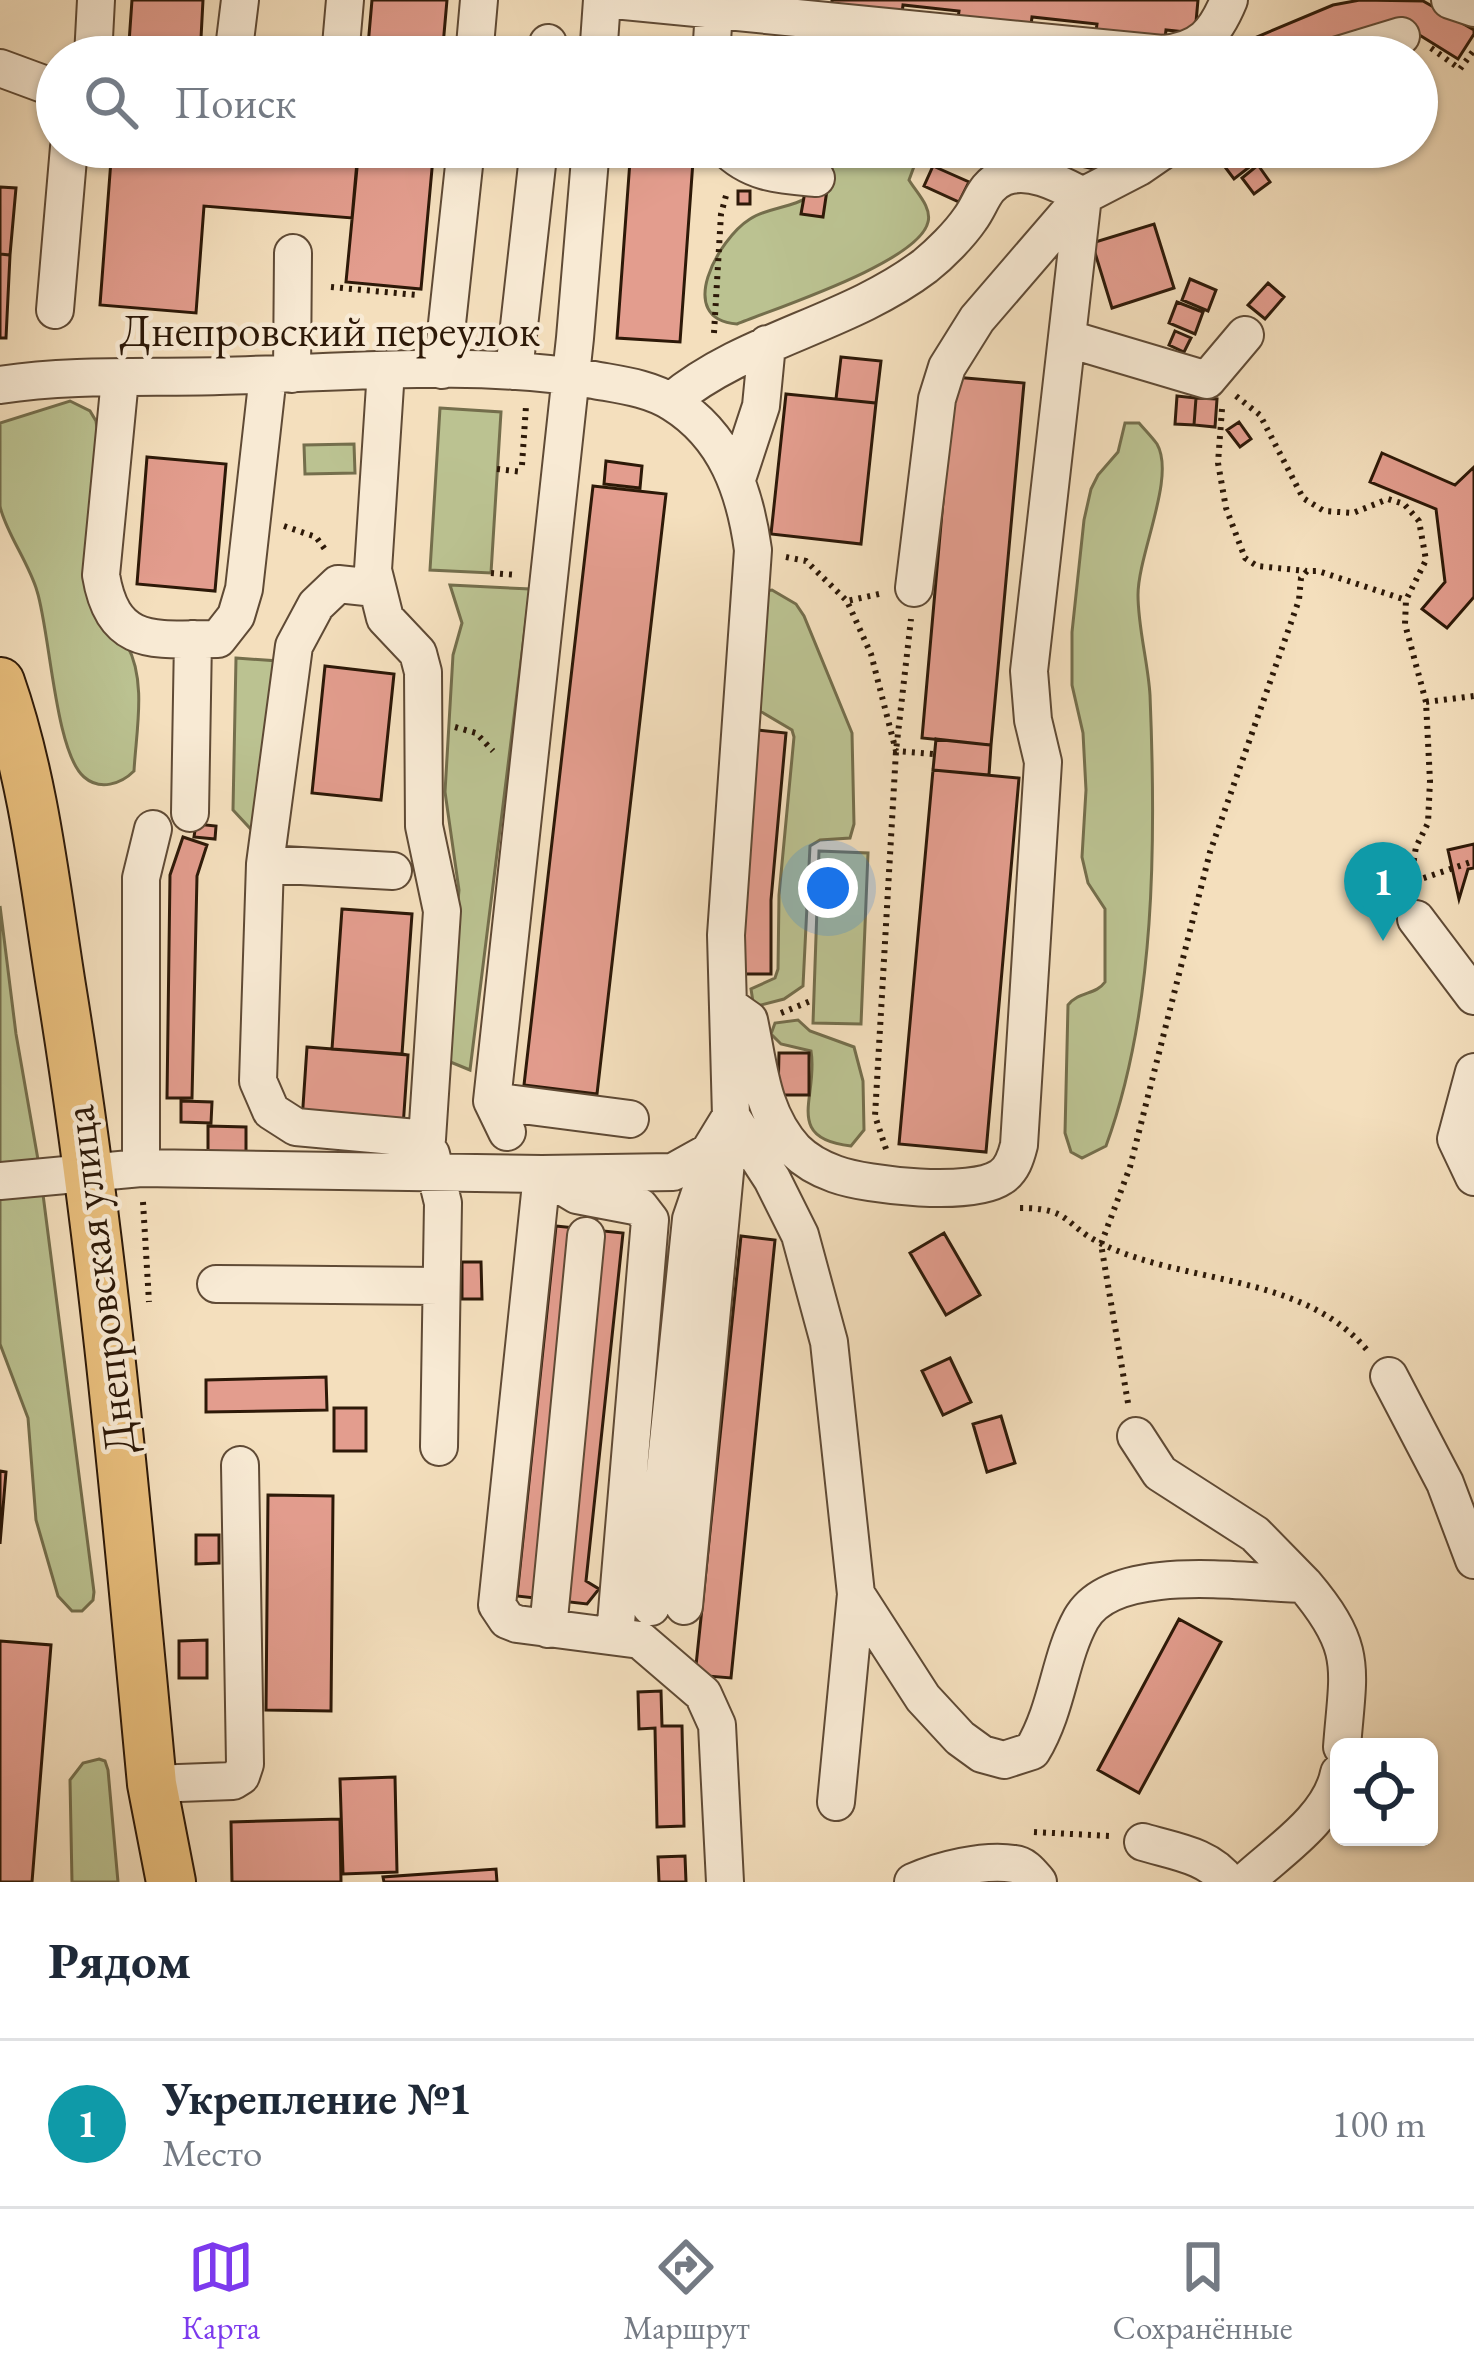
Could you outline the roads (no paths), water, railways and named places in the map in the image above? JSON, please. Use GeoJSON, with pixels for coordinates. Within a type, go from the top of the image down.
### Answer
{"type":"FeatureCollection","features":[{"type":"Feature","properties":{"kind":"main road","name":"Днепровская улица"},"geometry":{"type":"LineString","coordinates":[[0,682],[35,822],[88,1172],[152,1784],[171,1882]]}},
{"type":"Feature","properties":{"kind":"street"},"geometry":{"type":"LineString","coordinates":[[94,36],[96,0]]}},
{"type":"Feature","properties":{"kind":"street"},"geometry":{"type":"LineString","coordinates":[[236,36],[240,0]]}},
{"type":"Feature","properties":{"kind":"street"},"geometry":{"type":"LineString","coordinates":[[342,36],[345,0]]}},
{"type":"Feature","properties":{"kind":"street"},"geometry":{"type":"LineString","coordinates":[[476,36],[479,0]]}},
{"type":"Feature","properties":{"kind":"street"},"geometry":{"type":"LineString","coordinates":[[599,36],[602,0]]}},
{"type":"Feature","properties":{"kind":"street"},"geometry":{"type":"LineString","coordinates":[[614,0],[973,36]]}},
{"type":"Feature","properties":{"kind":"street"},"geometry":{"type":"LineString","coordinates":[[1209,36],[1229,0]]}},
{"type":"Feature","properties":{"kind":"street"},"geometry":{"type":"LineString","coordinates":[[1450,0],[1474,8]]}},
{"type":"Feature","properties":{"kind":"street"},"geometry":{"type":"LineString","coordinates":[[712,36],[714,10]]}},
{"type":"Feature","properties":{"kind":"street"},"geometry":{"type":"LineString","coordinates":[[0,68],[36,81]]}},
{"type":"Feature","properties":{"kind":"street"},"geometry":{"type":"LineString","coordinates":[[55,310],[67,168]]}},
{"type":"Feature","properties":{"kind":"street"},"geometry":{"type":"LineString","coordinates":[[442,370],[464,168]]}},
{"type":"Feature","properties":{"kind":"street"},"geometry":{"type":"LineString","coordinates":[[522,372],[537,168]]}},
{"type":"Feature","properties":{"kind":"street"},"geometry":{"type":"LineString","coordinates":[[589,168],[525,799],[499,1116],[630,1118]]}},
{"type":"Feature","properties":{"kind":"street"},"geometry":{"type":"LineString","coordinates":[[759,168],[772,175],[816,178]]}},
{"type":"Feature","properties":{"kind":"street"},"geometry":{"type":"LineString","coordinates":[[914,588],[937,399],[946,367],[977,319],[1083,196],[1137,168]]}},
{"type":"Feature","properties":{"kind":"street"},"geometry":{"type":"LineString","coordinates":[[671,401],[704,374],[870,299],[926,265],[972,218],[983,192],[1010,175],[1027,174],[1083,196]]}},
{"type":"Feature","properties":{"kind":"street"},"geometry":{"type":"LineString","coordinates":[[728,1008],[739,1010],[749,1020],[767,1107],[797,1152],[813,1163],[864,1180],[951,1188],[997,1180],[1015,1161],[1043,763],[1029,670],[1083,196]]}},
{"type":"Feature","properties":{"kind":"street"},"geometry":{"type":"LineString","coordinates":[[120,379],[100,575],[105,601],[117,622],[133,632],[155,639],[218,639],[228,630],[244,590],[280,375],[293,253]]}},
{"type":"Feature","properties":{"kind":"street"},"geometry":{"type":"LineString","coordinates":[[1070,340],[1207,380],[1246,335]]}},
{"type":"Feature","properties":{"kind":"street"},"geometry":{"type":"LineString","coordinates":[[737,479],[761,406],[766,344]]}},
{"type":"Feature","properties":{"kind":"street"},"geometry":{"type":"LineString","coordinates":[[386,370],[373,570],[385,619],[418,653],[426,694],[424,826],[442,910],[431,1156],[443,1203],[440,1447]]}},
{"type":"Feature","properties":{"kind":"street","name":"Днепровский переулок"},"geometry":{"type":"LineString","coordinates":[[0,385],[386,370],[571,376],[639,388],[671,401],[709,435],[737,479],[753,550],[726,935],[729,1154],[667,1606]]}},
{"type":"Feature","properties":{"kind":"street"},"geometry":{"type":"LineString","coordinates":[[375,588],[338,584],[316,605],[297,638],[265,864],[258,1081],[271,1111],[296,1127],[542,1174],[673,1172],[709,1152],[730,1116],[772,1179],[800,1235],[829,1342],[856,1594],[836,1802]]}},
{"type":"Feature","properties":{"kind":"street"},"geometry":{"type":"LineString","coordinates":[[190,813],[194,639]]}},
{"type":"Feature","properties":{"kind":"street"},"geometry":{"type":"LineString","coordinates":[[140,1168],[140,878],[153,829]]}},
{"type":"Feature","properties":{"kind":"street"},"geometry":{"type":"LineString","coordinates":[[265,864],[393,872]]}},
{"type":"Feature","properties":{"kind":"street"},"geometry":{"type":"LineString","coordinates":[[1413,901],[1474,996]]}},
{"type":"Feature","properties":{"kind":"street"},"geometry":{"type":"LineString","coordinates":[[1474,1072],[1456,1139],[1474,1177]]}},
{"type":"Feature","properties":{"kind":"street"},"geometry":{"type":"LineString","coordinates":[[0,1181],[140,1168],[431,1156]]}},
{"type":"Feature","properties":{"kind":"street"},"geometry":{"type":"LineString","coordinates":[[542,1174],[497,1605],[507,1620],[640,1640],[703,1694],[717,1725],[725,1882]]}},
{"type":"Feature","properties":{"kind":"street"},"geometry":{"type":"LineString","coordinates":[[542,1174],[578,1195],[640,1207],[650,1220],[615,1635]]}},
{"type":"Feature","properties":{"kind":"street"},"geometry":{"type":"LineString","coordinates":[[548,1629],[586,1236]]}},
{"type":"Feature","properties":{"kind":"street"},"geometry":{"type":"LineString","coordinates":[[216,1284],[440,1286]]}},
{"type":"Feature","properties":{"kind":"street"},"geometry":{"type":"LineString","coordinates":[[1389,1376],[1445,1484],[1474,1559]]}},
{"type":"Feature","properties":{"kind":"street"},"geometry":{"type":"LineString","coordinates":[[1136,1436],[1160,1473],[1255,1534],[1334,1622],[1348,1657],[1343,1738]]}},
{"type":"Feature","properties":{"kind":"street"},"geometry":{"type":"LineString","coordinates":[[152,1784],[232,1781],[241,1776],[245,1764],[240,1465]]}},
{"type":"Feature","properties":{"kind":"street"},"geometry":{"type":"LineString","coordinates":[[856,1594],[923,1698],[960,1738],[982,1754],[1004,1760],[1032,1751],[1048,1725],[1079,1622],[1104,1594],[1153,1581],[1304,1584]]}},
{"type":"Feature","properties":{"kind":"street"},"geometry":{"type":"LineString","coordinates":[[1245,1882],[1308,1825],[1330,1795]]}},
{"type":"Feature","properties":{"kind":"street"},"geometry":{"type":"LineString","coordinates":[[1143,1843],[1197,1858],[1219,1870],[1228,1882]]}},
{"type":"Feature","properties":{"kind":"street"},"geometry":{"type":"LineString","coordinates":[[914,1882],[956,1869],[1014,1864],[1038,1882]]}},
{"type":"Feature","properties":{"kind":"place","name":"Укрепление №1"},"geometry":{"type":"Point","coordinates":[1383,941]}}]}
